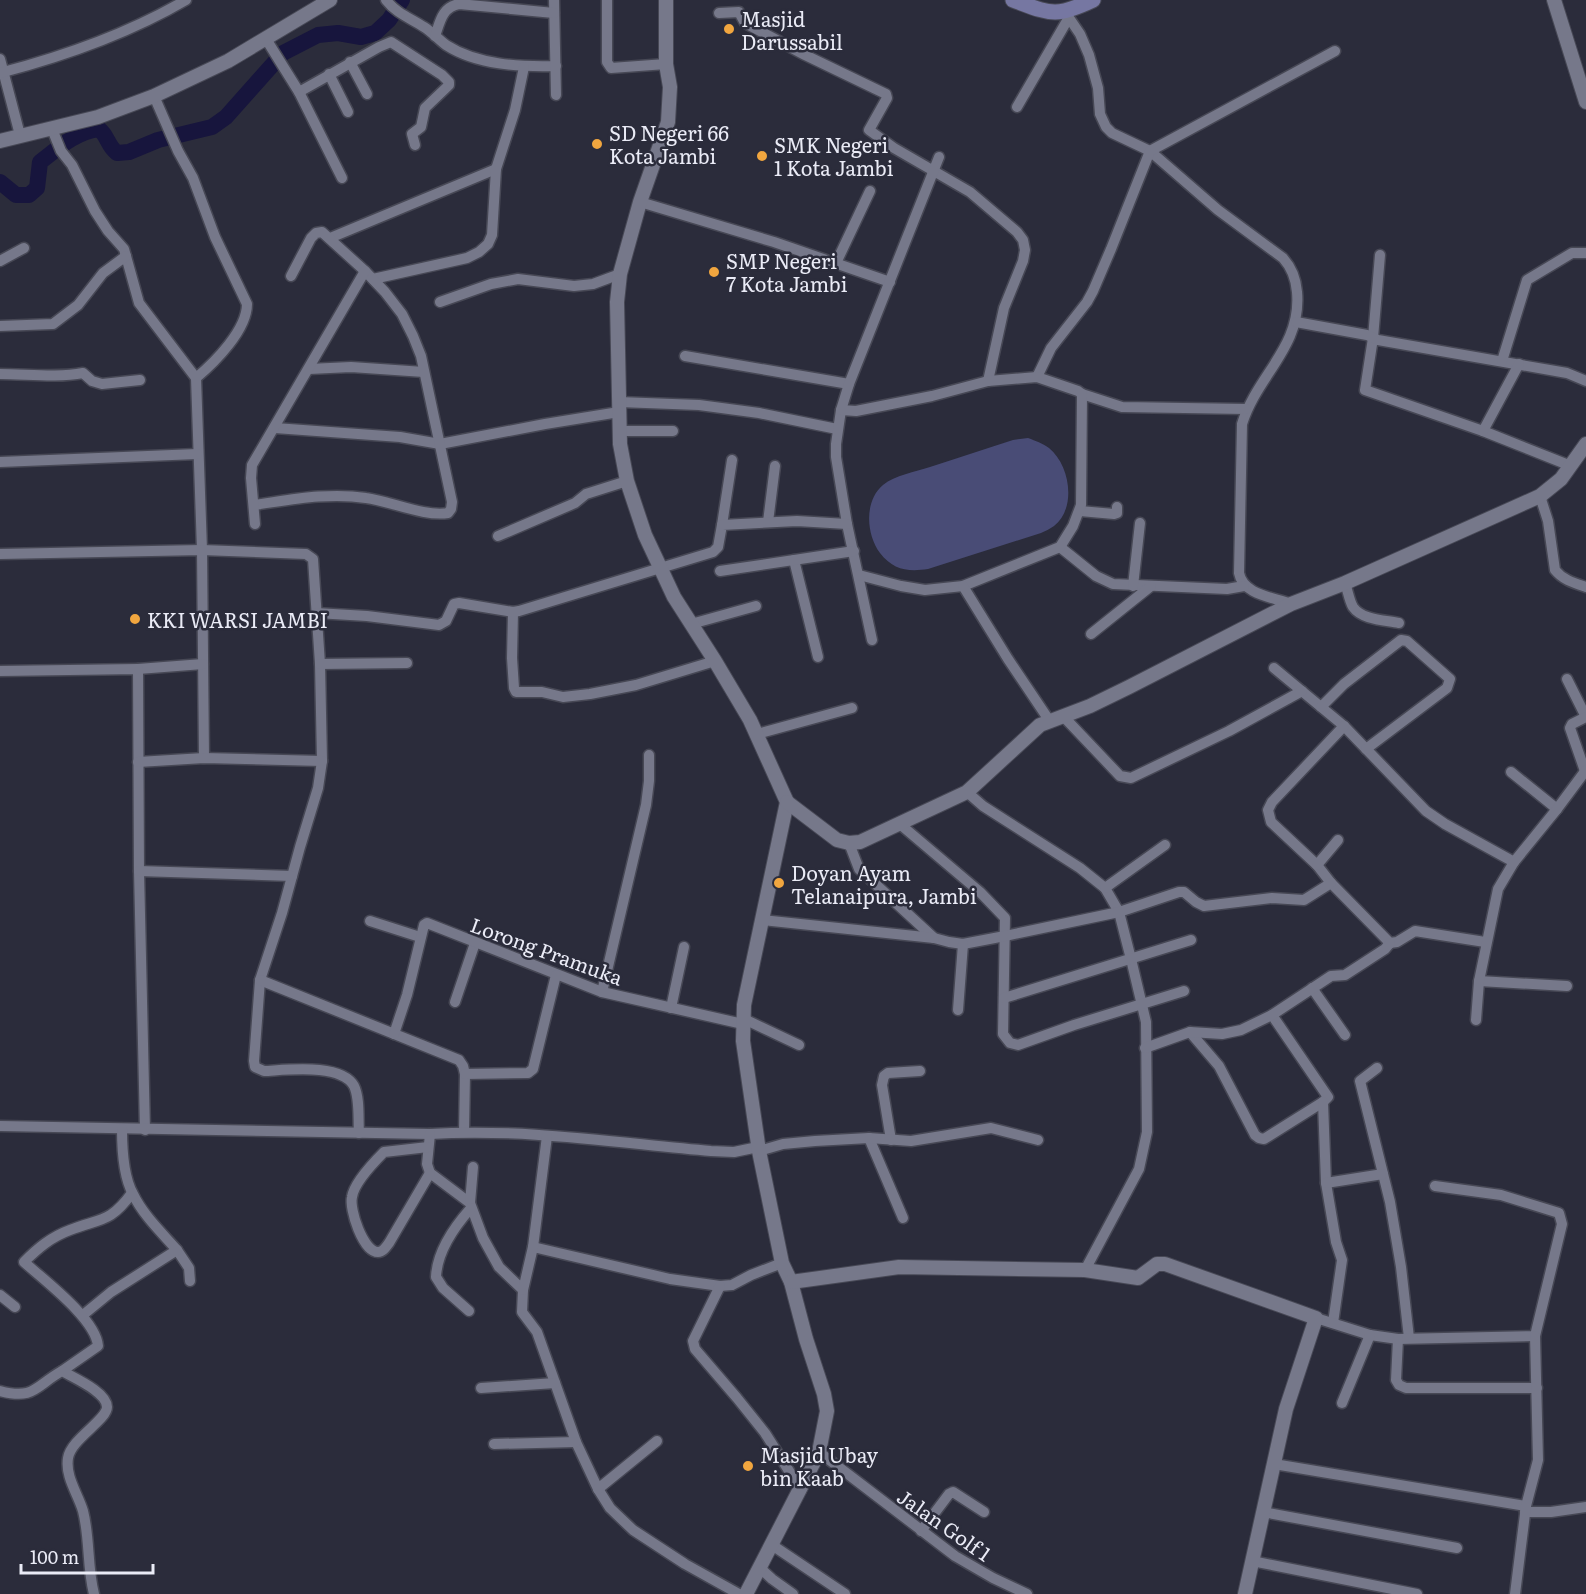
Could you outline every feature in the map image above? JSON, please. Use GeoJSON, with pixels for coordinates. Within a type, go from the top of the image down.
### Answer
{"type":"FeatureCollection","features":[{"type":"Feature","properties":{"kind":"main road"},"geometry":{"type":"LineString","coordinates":[[1013,0],[1042,5],[1056,13],[1093,0]]}},
{"type":"Feature","properties":{"kind":"street"},"geometry":{"type":"LineString","coordinates":[[2,72],[108,39],[186,0]]}},
{"type":"Feature","properties":{"kind":"street"},"geometry":{"type":"LineString","coordinates":[[0,141],[98,117],[154,96],[269,44],[330,0]]}},
{"type":"Feature","properties":{"kind":"street"},"geometry":{"type":"LineString","coordinates":[[554,0],[556,95]]}},
{"type":"Feature","properties":{"kind":"street"},"geometry":{"type":"LineString","coordinates":[[607,0],[607,62],[610,68],[666,64]]}},
{"type":"Feature","properties":{"kind":"street"},"geometry":{"type":"LineString","coordinates":[[666,0],[666,64],[670,87],[668,122],[640,202],[620,274],[617,302],[620,431],[627,481],[645,535],[674,597],[715,660],[757,734],[787,802],[837,840],[849,843],[860,842],[901,825],[967,792],[1040,725],[1129,687],[1291,604],[1346,583],[1540,496],[1552,487],[1571,466],[1586,444]]}},
{"type":"Feature","properties":{"kind":"street"},"geometry":{"type":"LineString","coordinates":[[1554,0],[1586,102]]}},
{"type":"Feature","properties":{"kind":"street"},"geometry":{"type":"LineString","coordinates":[[387,2],[446,45],[470,56],[524,66],[556,66]]}},
{"type":"Feature","properties":{"kind":"street"},"geometry":{"type":"LineString","coordinates":[[435,36],[443,14],[453,5],[554,13]]}},
{"type":"Feature","properties":{"kind":"street"},"geometry":{"type":"LineString","coordinates":[[1017,107],[1069,10]]}},
{"type":"Feature","properties":{"kind":"street"},"geometry":{"type":"LineString","coordinates":[[1069,10],[1089,55],[1098,88],[1100,114],[1106,127],[1112,133],[1150,151],[1218,210],[1283,258],[1291,267],[1299,309],[1296,322],[1292,333],[1246,409],[1242,424],[1239,573],[1244,586],[1250,590],[1291,604]]}},
{"type":"Feature","properties":{"kind":"street"},"geometry":{"type":"LineString","coordinates":[[719,13],[739,12],[745,23],[886,94],[887,98],[869,130],[894,148],[970,192],[1004,219],[1023,240],[1025,250],[1023,261],[1004,308],[988,381]]}},
{"type":"Feature","properties":{"kind":"street"},"geometry":{"type":"LineString","coordinates":[[298,92],[391,42],[449,81],[449,86],[425,108],[421,127],[412,132],[415,145]]}},
{"type":"Feature","properties":{"kind":"street"},"geometry":{"type":"LineString","coordinates":[[269,44],[298,92],[342,178]]}},
{"type":"Feature","properties":{"kind":"street"},"geometry":{"type":"LineString","coordinates":[[1037,377],[1051,348],[1093,291],[1150,151],[1335,51]]}},
{"type":"Feature","properties":{"kind":"street"},"geometry":{"type":"LineString","coordinates":[[0,59],[20,135]]}},
{"type":"Feature","properties":{"kind":"street"},"geometry":{"type":"LineString","coordinates":[[350,62],[367,94]]}},
{"type":"Feature","properties":{"kind":"street"},"geometry":{"type":"LineString","coordinates":[[255,524],[252,465],[309,369],[369,275],[467,258],[488,244],[494,224],[496,169],[515,110],[524,66]]}},
{"type":"Feature","properties":{"kind":"street"},"geometry":{"type":"LineString","coordinates":[[329,74],[348,112]]}},
{"type":"Feature","properties":{"kind":"street"},"geometry":{"type":"LineString","coordinates":[[154,96],[178,151],[193,178],[215,237],[247,304],[247,314],[226,347],[215,362],[196,378]]}},
{"type":"Feature","properties":{"kind":"street"},"geometry":{"type":"LineString","coordinates":[[52,129],[59,148],[72,165],[95,211],[124,249],[139,303],[196,378],[202,550],[204,759]]}},
{"type":"Feature","properties":{"kind":"street"},"geometry":{"type":"LineString","coordinates":[[872,640],[847,524],[836,457],[837,429],[849,384],[939,157]]}},
{"type":"Feature","properties":{"kind":"street"},"geometry":{"type":"LineString","coordinates":[[330,238],[496,169]]}},
{"type":"Feature","properties":{"kind":"street"},"geometry":{"type":"LineString","coordinates":[[836,264],[870,191]]}},
{"type":"Feature","properties":{"kind":"street"},"geometry":{"type":"LineString","coordinates":[[640,202],[774,242],[890,282]]}},
{"type":"Feature","properties":{"kind":"street"},"geometry":{"type":"LineString","coordinates":[[254,505],[313,496],[364,497],[435,514],[448,513],[451,509],[452,502],[421,356],[402,314],[369,275],[322,232],[316,233],[311,238],[291,276]]}},
{"type":"Feature","properties":{"kind":"street"},"geometry":{"type":"LineString","coordinates":[[0,261],[24,248]]}},
{"type":"Feature","properties":{"kind":"street"},"geometry":{"type":"LineString","coordinates":[[1502,361],[1527,280],[1572,254],[1586,253]]}},
{"type":"Feature","properties":{"kind":"street"},"geometry":{"type":"LineString","coordinates":[[1380,255],[1373,338],[1365,390],[1483,431],[1571,466]]}},
{"type":"Feature","properties":{"kind":"street"},"geometry":{"type":"LineString","coordinates":[[0,326],[52,324],[78,305],[103,273],[126,256]]}},
{"type":"Feature","properties":{"kind":"street"},"geometry":{"type":"LineString","coordinates":[[440,302],[491,284],[518,279],[574,286],[593,284],[620,274]]}},
{"type":"Feature","properties":{"kind":"street"},"geometry":{"type":"LineString","coordinates":[[1296,322],[1567,373],[1586,381]]}},
{"type":"Feature","properties":{"kind":"street"},"geometry":{"type":"LineString","coordinates":[[685,356],[849,384]]}},
{"type":"Feature","properties":{"kind":"street"},"geometry":{"type":"LineString","coordinates":[[1483,431],[1519,364]]}},
{"type":"Feature","properties":{"kind":"street"},"geometry":{"type":"LineString","coordinates":[[309,369],[351,367],[424,372]]}},
{"type":"Feature","properties":{"kind":"street"},"geometry":{"type":"LineString","coordinates":[[0,374],[72,376],[83,373],[92,381],[102,384],[140,381]]}},
{"type":"Feature","properties":{"kind":"street"},"geometry":{"type":"LineString","coordinates":[[841,410],[856,411],[932,396],[988,381],[1037,377],[1110,404],[1131,408],[1173,406],[1246,409]]}},
{"type":"Feature","properties":{"kind":"street"},"geometry":{"type":"LineString","coordinates":[[859,575],[925,590],[963,585],[1060,547],[1080,511],[1082,394]]}},
{"type":"Feature","properties":{"kind":"street"},"geometry":{"type":"LineString","coordinates":[[275,428],[400,437],[440,444],[619,407],[699,405],[747,411],[837,429]]}},
{"type":"Feature","properties":{"kind":"street"},"geometry":{"type":"LineString","coordinates":[[620,431],[673,431]]}},
{"type":"Feature","properties":{"kind":"street"},"geometry":{"type":"LineString","coordinates":[[0,462],[197,454]]}},
{"type":"Feature","properties":{"kind":"street"},"geometry":{"type":"LineString","coordinates":[[316,613],[367,616],[431,625],[443,624],[451,607],[459,603],[513,612],[713,552],[718,547],[732,460]]}},
{"type":"Feature","properties":{"kind":"street"},"geometry":{"type":"LineString","coordinates":[[768,522],[775,466]]}},
{"type":"Feature","properties":{"kind":"street"},"geometry":{"type":"LineString","coordinates":[[498,536],[575,503],[586,494],[627,481]]}},
{"type":"Feature","properties":{"kind":"street"},"geometry":{"type":"LineString","coordinates":[[1540,496],[1548,521],[1555,570],[1570,582],[1586,587]]}},
{"type":"Feature","properties":{"kind":"street"},"geometry":{"type":"LineString","coordinates":[[1080,511],[1114,514],[1117,513],[1117,507]]}},
{"type":"Feature","properties":{"kind":"street"},"geometry":{"type":"LineString","coordinates":[[722,525],[768,522],[847,524]]}},
{"type":"Feature","properties":{"kind":"street"},"geometry":{"type":"LineString","coordinates":[[1133,586],[1140,523]]}},
{"type":"Feature","properties":{"kind":"street"},"geometry":{"type":"LineString","coordinates":[[1060,547],[1104,581],[1133,586],[1234,589],[1244,586]]}},
{"type":"Feature","properties":{"kind":"street"},"geometry":{"type":"LineString","coordinates":[[0,554],[202,550],[310,555],[315,564],[322,761],[318,788],[260,980],[254,1061],[255,1066],[264,1071],[334,1071],[348,1079],[354,1086],[356,1095],[359,1133]]}},
{"type":"Feature","properties":{"kind":"street"},"geometry":{"type":"LineString","coordinates":[[720,571],[854,551]]}},
{"type":"Feature","properties":{"kind":"street"},"geometry":{"type":"LineString","coordinates":[[794,561],[818,657]]}},
{"type":"Feature","properties":{"kind":"street"},"geometry":{"type":"LineString","coordinates":[[1346,583],[1353,606],[1358,611],[1366,616],[1399,623]]}},
{"type":"Feature","properties":{"kind":"street"},"geometry":{"type":"LineString","coordinates":[[963,585],[1008,659],[1056,718],[1120,776],[1131,778],[1229,731],[1302,691]]}},
{"type":"Feature","properties":{"kind":"street"},"geometry":{"type":"LineString","coordinates":[[1091,634],[1151,586]]}},
{"type":"Feature","properties":{"kind":"street"},"geometry":{"type":"LineString","coordinates":[[691,624],[756,606]]}},
{"type":"Feature","properties":{"kind":"street"},"geometry":{"type":"LineString","coordinates":[[513,612],[512,657],[516,692],[542,692],[563,698],[590,694],[636,685],[715,660]]}},
{"type":"Feature","properties":{"kind":"street"},"geometry":{"type":"LineString","coordinates":[[1321,707],[1351,678],[1401,640],[1407,641],[1450,679],[1447,688],[1366,749]]}},
{"type":"Feature","properties":{"kind":"street"},"geometry":{"type":"LineString","coordinates":[[320,664],[406,663]]}},
{"type":"Feature","properties":{"kind":"street"},"geometry":{"type":"LineString","coordinates":[[0,671],[138,669],[203,664]]}},
{"type":"Feature","properties":{"kind":"street"},"geometry":{"type":"LineString","coordinates":[[1274,668],[1344,726],[1426,811],[1514,862]]}},
{"type":"Feature","properties":{"kind":"street"},"geometry":{"type":"LineString","coordinates":[[138,669],[139,871],[145,1130]]}},
{"type":"Feature","properties":{"kind":"street"},"geometry":{"type":"LineString","coordinates":[[1476,1020],[1485,942],[1498,890],[1514,862],[1585,770],[1570,728],[1572,724],[1586,717],[1567,679]]}},
{"type":"Feature","properties":{"kind":"street"},"geometry":{"type":"LineString","coordinates":[[757,734],[852,708]]}},
{"type":"Feature","properties":{"kind":"street"},"geometry":{"type":"LineString","coordinates":[[1344,726],[1272,802],[1268,810],[1271,822],[1317,865],[1331,883],[1390,943]]}},
{"type":"Feature","properties":{"kind":"street"},"geometry":{"type":"LineString","coordinates":[[602,992],[646,805],[649,755]]}},
{"type":"Feature","properties":{"kind":"street"},"geometry":{"type":"LineString","coordinates":[[138,762],[204,759],[322,761]]}},
{"type":"Feature","properties":{"kind":"street"},"geometry":{"type":"LineString","coordinates":[[1511,772],[1557,809]]}},
{"type":"Feature","properties":{"kind":"street"},"geometry":{"type":"LineString","coordinates":[[967,792],[983,806],[1080,868],[1105,888],[1119,912],[1131,959],[1146,1022],[1147,1132],[1139,1169],[1085,1269]]}},
{"type":"Feature","properties":{"kind":"street"},"geometry":{"type":"LineString","coordinates":[[746,1594],[819,1452],[827,1411],[791,1282],[782,1263],[758,1149],[743,1041],[742,1021],[787,802]]}},
{"type":"Feature","properties":{"kind":"street"},"geometry":{"type":"LineString","coordinates":[[901,825],[980,892],[1005,918],[1003,1034],[1010,1043],[1015,1045],[1184,991]]}},
{"type":"Feature","properties":{"kind":"street"},"geometry":{"type":"LineString","coordinates":[[1317,865],[1338,840]]}},
{"type":"Feature","properties":{"kind":"street"},"geometry":{"type":"LineString","coordinates":[[849,843],[859,869],[934,938]]}},
{"type":"Feature","properties":{"kind":"street"},"geometry":{"type":"LineString","coordinates":[[1105,888],[1165,845]]}},
{"type":"Feature","properties":{"kind":"street"},"geometry":{"type":"LineString","coordinates":[[139,871],[292,876]]}},
{"type":"Feature","properties":{"kind":"street"},"geometry":{"type":"LineString","coordinates":[[762,920],[934,938],[963,944],[1119,912],[1179,892],[1184,892],[1204,906],[1272,898],[1304,900],[1331,883]]}},
{"type":"Feature","properties":{"kind":"street"},"geometry":{"type":"LineString","coordinates":[[370,921],[420,937],[408,995],[394,1034]]}},
{"type":"Feature","properties":{"kind":"street","name":"Lorong Pramuka"},"geometry":{"type":"LineString","coordinates":[[420,937],[424,925],[429,924],[602,992],[742,1021],[800,1045]]}},
{"type":"Feature","properties":{"kind":"street"},"geometry":{"type":"LineString","coordinates":[[1145,1048],[1190,1032],[1222,1034],[1241,1030],[1272,1015],[1331,976],[1345,975],[1385,949],[1390,943],[1397,942],[1415,931],[1485,942]]}},
{"type":"Feature","properties":{"kind":"street"},"geometry":{"type":"LineString","coordinates":[[1004,998],[1191,940]]}},
{"type":"Feature","properties":{"kind":"street"},"geometry":{"type":"LineString","coordinates":[[455,1002],[475,943]]}},
{"type":"Feature","properties":{"kind":"street"},"geometry":{"type":"LineString","coordinates":[[958,1010],[963,944]]}},
{"type":"Feature","properties":{"kind":"street"},"geometry":{"type":"LineString","coordinates":[[671,1008],[684,947]]}},
{"type":"Feature","properties":{"kind":"street"},"geometry":{"type":"LineString","coordinates":[[465,1074],[528,1073],[532,1069],[556,975]]}},
{"type":"Feature","properties":{"kind":"street"},"geometry":{"type":"LineString","coordinates":[[260,980],[452,1056],[463,1066],[465,1074],[464,1132]]}},
{"type":"Feature","properties":{"kind":"street"},"geometry":{"type":"LineString","coordinates":[[1479,981],[1568,986]]}},
{"type":"Feature","properties":{"kind":"street"},"geometry":{"type":"LineString","coordinates":[[1312,988],[1346,1035]]}},
{"type":"Feature","properties":{"kind":"street"},"geometry":{"type":"LineString","coordinates":[[1190,1032],[1219,1066],[1259,1138],[1269,1137],[1328,1097],[1272,1015]]}},
{"type":"Feature","properties":{"kind":"street"},"geometry":{"type":"LineString","coordinates":[[1377,1068],[1360,1081],[1390,1202],[1401,1267],[1403,1338],[1396,1380],[1399,1385],[1406,1388],[1537,1388]]}},
{"type":"Feature","properties":{"kind":"street"},"geometry":{"type":"LineString","coordinates":[[891,1140],[882,1085],[884,1076],[888,1073],[920,1071]]}},
{"type":"Feature","properties":{"kind":"street"},"geometry":{"type":"LineString","coordinates":[[1323,1102],[1326,1183],[1335,1242],[1342,1260],[1333,1323]]}},
{"type":"Feature","properties":{"kind":"street"},"geometry":{"type":"LineString","coordinates":[[0,1126],[430,1134],[464,1132],[547,1136],[734,1152],[783,1144],[869,1138],[911,1141],[991,1128],[1038,1140]]}},
{"type":"Feature","properties":{"kind":"street"},"geometry":{"type":"LineString","coordinates":[[123,1129],[122,1154],[132,1194],[177,1250],[189,1269],[190,1281]]}},
{"type":"Feature","properties":{"kind":"street"},"geometry":{"type":"LineString","coordinates":[[430,1134],[427,1164],[430,1173],[470,1206]]}},
{"type":"Feature","properties":{"kind":"street"},"geometry":{"type":"LineString","coordinates":[[547,1136],[533,1247],[523,1290],[522,1312],[537,1332],[576,1442],[598,1489],[610,1508],[633,1530],[685,1564],[739,1594]]}},
{"type":"Feature","properties":{"kind":"street"},"geometry":{"type":"LineString","coordinates":[[869,1138],[903,1218]]}},
{"type":"Feature","properties":{"kind":"street"},"geometry":{"type":"LineString","coordinates":[[428,1147],[384,1152],[369,1167],[352,1194],[353,1215],[365,1243],[374,1251],[383,1250],[430,1173]]}},
{"type":"Feature","properties":{"kind":"street"},"geometry":{"type":"LineString","coordinates":[[473,1167],[470,1206],[487,1246],[499,1267],[523,1290]]}},
{"type":"Feature","properties":{"kind":"street"},"geometry":{"type":"LineString","coordinates":[[1326,1183],[1383,1174]]}},
{"type":"Feature","properties":{"kind":"street"},"geometry":{"type":"LineString","coordinates":[[1435,1186],[1501,1195],[1559,1212],[1562,1224],[1535,1336],[1538,1460],[1526,1509],[1515,1594]]}},
{"type":"Feature","properties":{"kind":"street"},"geometry":{"type":"LineString","coordinates":[[0,1391],[18,1395],[35,1390],[98,1346],[98,1340],[83,1315],[24,1262],[39,1246],[63,1233],[100,1222],[115,1214],[132,1194]]}},
{"type":"Feature","properties":{"kind":"street"},"geometry":{"type":"LineString","coordinates":[[470,1206],[441,1255],[436,1277],[443,1288],[470,1311]]}},
{"type":"Feature","properties":{"kind":"street"},"geometry":{"type":"LineString","coordinates":[[533,1247],[670,1279],[720,1286],[732,1285],[782,1263]]}},
{"type":"Feature","properties":{"kind":"street"},"geometry":{"type":"LineString","coordinates":[[83,1315],[111,1292],[177,1250]]}},
{"type":"Feature","properties":{"kind":"street"},"geometry":{"type":"LineString","coordinates":[[791,1282],[899,1268],[1085,1269],[1138,1278],[1157,1264],[1164,1264],[1370,1335],[1403,1338],[1535,1336]]}},
{"type":"Feature","properties":{"kind":"street"},"geometry":{"type":"LineString","coordinates":[[720,1286],[693,1341],[695,1349],[765,1433],[801,1490]]}},
{"type":"Feature","properties":{"kind":"street"},"geometry":{"type":"LineString","coordinates":[[0,1295],[15,1307]]}},
{"type":"Feature","properties":{"kind":"street"},"geometry":{"type":"LineString","coordinates":[[1245,1594],[1286,1409],[1316,1318]]}},
{"type":"Feature","properties":{"kind":"street"},"geometry":{"type":"LineString","coordinates":[[1342,1403],[1370,1335]]}},
{"type":"Feature","properties":{"kind":"street"},"geometry":{"type":"LineString","coordinates":[[62,1371],[102,1395],[107,1406],[103,1416],[77,1442],[68,1457],[70,1476],[83,1511],[94,1594]]}},
{"type":"Feature","properties":{"kind":"street"},"geometry":{"type":"LineString","coordinates":[[481,1388],[555,1383]]}},
{"type":"Feature","properties":{"kind":"street"},"geometry":{"type":"LineString","coordinates":[[598,1489],[657,1441]]}},
{"type":"Feature","properties":{"kind":"street"},"geometry":{"type":"LineString","coordinates":[[494,1444],[576,1442]]}},
{"type":"Feature","properties":{"kind":"street","name":"Jalan Golf 1"},"geometry":{"type":"LineString","coordinates":[[819,1452],[921,1531],[974,1568],[1027,1594]]}},
{"type":"Feature","properties":{"kind":"street"},"geometry":{"type":"LineString","coordinates":[[1274,1464],[1526,1509],[1551,1512],[1586,1507]]}},
{"type":"Feature","properties":{"kind":"street"},"geometry":{"type":"LineString","coordinates":[[921,1531],[949,1494],[953,1492],[984,1512]]}},
{"type":"Feature","properties":{"kind":"street"},"geometry":{"type":"LineString","coordinates":[[1263,1512],[1457,1548]]}},
{"type":"Feature","properties":{"kind":"street"},"geometry":{"type":"LineString","coordinates":[[772,1545],[845,1594]]}},
{"type":"Feature","properties":{"kind":"street"},"geometry":{"type":"LineString","coordinates":[[1252,1561],[1418,1594]]}},
{"type":"Feature","properties":{"kind":"street"},"geometry":{"type":"LineString","coordinates":[[760,1568],[793,1594]]}},
{"type":"Feature","properties":{"kind":"shaded area"},"geometry":{"type":"Polygon","coordinates":[[[1028,438],[1049,448],[1056,455],[1066,475],[1068,498],[1066,509],[1054,526],[1041,533],[928,569],[901,568],[890,563],[880,553],[872,537],[869,518],[873,500],[883,485],[905,474],[1013,440],[1028,438]]]}},
{"type":"Feature","properties":{"kind":"waterway"},"geometry":{"type":"LineString","coordinates":[[0,182],[16,195],[29,195],[37,188],[40,162],[68,141],[91,130],[99,129],[117,153],[129,152],[158,140],[212,127],[226,117],[283,53],[318,35],[338,33],[361,37],[375,33],[389,20],[402,0]]}},
{"type":"Feature","properties":{"kind":"place","name":"Masjid Darussabil"},"geometry":{"type":"Point","coordinates":[729,29]}},
{"type":"Feature","properties":{"kind":"place","name":"SD Negeri 66 Kota Jambi"},"geometry":{"type":"Point","coordinates":[597,144]}},
{"type":"Feature","properties":{"kind":"place","name":"SMK Negeri 1 Kota Jambi"},"geometry":{"type":"Point","coordinates":[762,156]}},
{"type":"Feature","properties":{"kind":"place","name":"SMP Negeri 7 Kota Jambi"},"geometry":{"type":"Point","coordinates":[714,272]}},
{"type":"Feature","properties":{"kind":"place","name":"KKI WARSI JAMBI"},"geometry":{"type":"Point","coordinates":[135,619]}},
{"type":"Feature","properties":{"kind":"place","name":"Doyan Ayam Telanaipura, Jambi"},"geometry":{"type":"Point","coordinates":[779,883]}},
{"type":"Feature","properties":{"kind":"place","name":"Masjid Ubay bin Kaab"},"geometry":{"type":"Point","coordinates":[748,1466]}}]}
